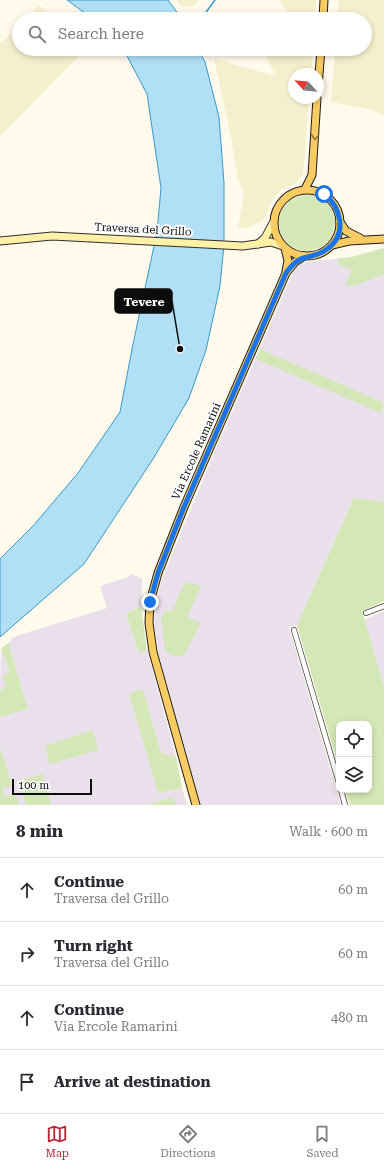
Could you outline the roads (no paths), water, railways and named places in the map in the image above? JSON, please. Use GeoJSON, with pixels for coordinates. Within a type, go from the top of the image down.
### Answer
{"type":"FeatureCollection","features":[{"type":"Feature","properties":{"kind":"main road"},"geometry":{"type":"LineString","coordinates":[[323,12],[324,0]]}},
{"type":"Feature","properties":{"kind":"main road"},"geometry":{"type":"LineString","coordinates":[[320,56],[320,68]]}},
{"type":"Feature","properties":{"kind":"main road"},"geometry":{"type":"LineString","coordinates":[[305,189],[312,175],[317,104]]}},
{"type":"Feature","properties":{"kind":"main road"},"geometry":{"type":"LineString","coordinates":[[258,244],[265,238],[273,223],[275,213],[283,200],[295,191],[305,189],[319,192],[331,199],[336,207],[340,222],[339,233],[332,245]]}},
{"type":"Feature","properties":{"kind":"main road"},"geometry":{"type":"LineString","coordinates":[[340,222],[350,234],[366,239]]}},
{"type":"Feature","properties":{"kind":"main road"},"geometry":{"type":"LineString","coordinates":[[273,223],[275,234],[284,247]]}},
{"type":"Feature","properties":{"kind":"main road","name":"Traversa del Grillo"},"geometry":{"type":"LineString","coordinates":[[0,241],[52,236],[134,239],[236,246],[271,242],[284,247],[294,254],[304,256]]}},
{"type":"Feature","properties":{"kind":"main road"},"geometry":{"type":"LineString","coordinates":[[304,256],[316,255],[332,245],[344,241],[384,239]]}},
{"type":"Feature","properties":{"kind":"main road","name":"Via Ercole Ramarini"},"geometry":{"type":"LineString","coordinates":[[196,805],[154,657],[149,623],[150,602],[159,568],[184,507],[286,273],[288,261],[284,247]]}},
{"type":"Feature","properties":{"kind":"main road","name":"Via Ercole Ramarini"},"geometry":{"type":"LineString","coordinates":[[286,273],[295,262],[304,256]]}},
{"type":"Feature","properties":{"kind":"street"},"geometry":{"type":"LineString","coordinates":[[366,614],[384,606]]}},
{"type":"Feature","properties":{"kind":"street"},"geometry":{"type":"LineString","coordinates":[[294,630],[336,773]]}},
{"type":"Feature","properties":{"kind":"street"},"geometry":{"type":"LineString","coordinates":[[342,793],[345,805]]}},
{"type":"Feature","properties":{"kind":"water"},"geometry":{"type":"Polygon","coordinates":[[[67,0],[168,0],[177,12],[83,12],[67,0]]]}},
{"type":"Feature","properties":{"kind":"water"},"geometry":{"type":"Polygon","coordinates":[[[127,56],[202,56],[205,62],[219,117],[224,183],[224,245],[220,286],[206,350],[189,398],[153,459],[84,564],[0,637],[0,559],[33,526],[78,473],[120,412],[157,232],[161,188],[147,94],[127,56]]]}},
{"type":"Feature","properties":{"kind":"waterway"},"geometry":{"type":"LineString","coordinates":[[206,12],[215,0]]}},
{"type":"Feature","properties":{"kind":"place","name":"Tevere"},"geometry":{"type":"Point","coordinates":[180,349]}}]}
